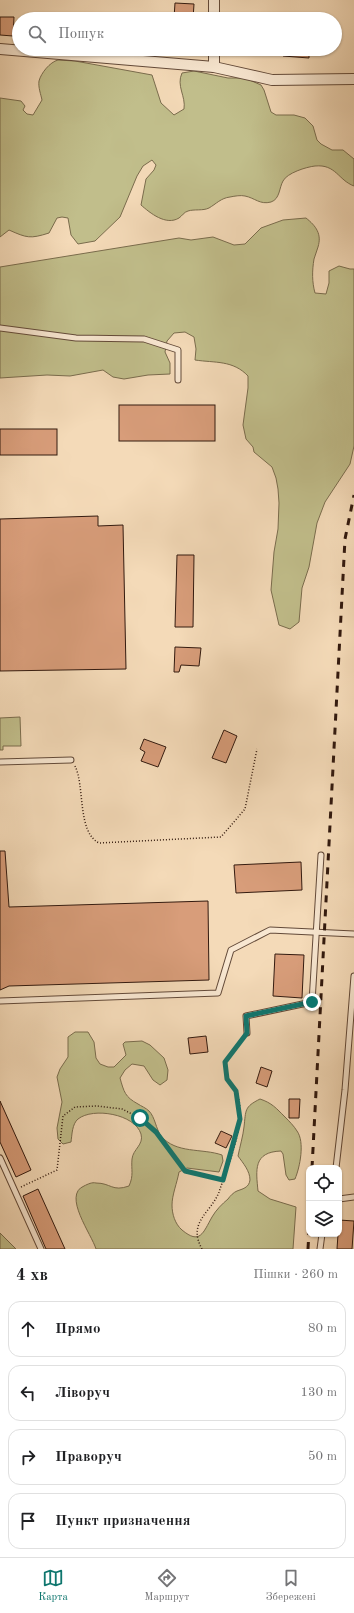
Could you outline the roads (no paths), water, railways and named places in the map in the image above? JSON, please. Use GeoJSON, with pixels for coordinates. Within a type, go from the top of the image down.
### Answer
{"type":"FeatureCollection","features":[{"type":"Feature","properties":{"kind":"street"},"geometry":{"type":"LineString","coordinates":[[214,0],[214,12]]}},
{"type":"Feature","properties":{"kind":"street"},"geometry":{"type":"LineString","coordinates":[[0,49],[12,50]]}},
{"type":"Feature","properties":{"kind":"street"},"geometry":{"type":"LineString","coordinates":[[88,56],[214,66],[272,80],[354,80]]}},
{"type":"Feature","properties":{"kind":"street"},"geometry":{"type":"LineString","coordinates":[[214,56],[214,66]]}},
{"type":"Feature","properties":{"kind":"lane"},"geometry":{"type":"LineString","coordinates":[[0,328],[76,338],[144,339],[178,350],[178,380]]}},
{"type":"Feature","properties":{"kind":"lane"},"geometry":{"type":"LineString","coordinates":[[0,762],[71,760]]}},
{"type":"Feature","properties":{"kind":"lane"},"geometry":{"type":"LineString","coordinates":[[247,1033],[246,1016],[312,1002],[321,855]]}},
{"type":"Feature","properties":{"kind":"lane"},"geometry":{"type":"LineString","coordinates":[[0,1001],[218,993],[231,950],[270,930],[354,934]]}},
{"type":"Feature","properties":{"kind":"lane"},"geometry":{"type":"LineString","coordinates":[[336,1165],[345,1090],[354,976]]}},
{"type":"Feature","properties":{"kind":"lane"},"geometry":{"type":"LineString","coordinates":[[0,1158],[41,1249]]}},
{"type":"Feature","properties":{"kind":"lane"},"geometry":{"type":"LineString","coordinates":[[342,1197],[354,1197]]}},
{"type":"Feature","properties":{"kind":"lane"},"geometry":{"type":"LineString","coordinates":[[320,1249],[322,1237]]}},
{"type":"Feature","properties":{"kind":"railway"},"geometry":{"type":"LineString","coordinates":[[312,1165],[345,539],[354,495]]}},
{"type":"Feature","properties":{"kind":"railway"},"geometry":{"type":"LineString","coordinates":[[308,1249],[309,1237]]}}]}
